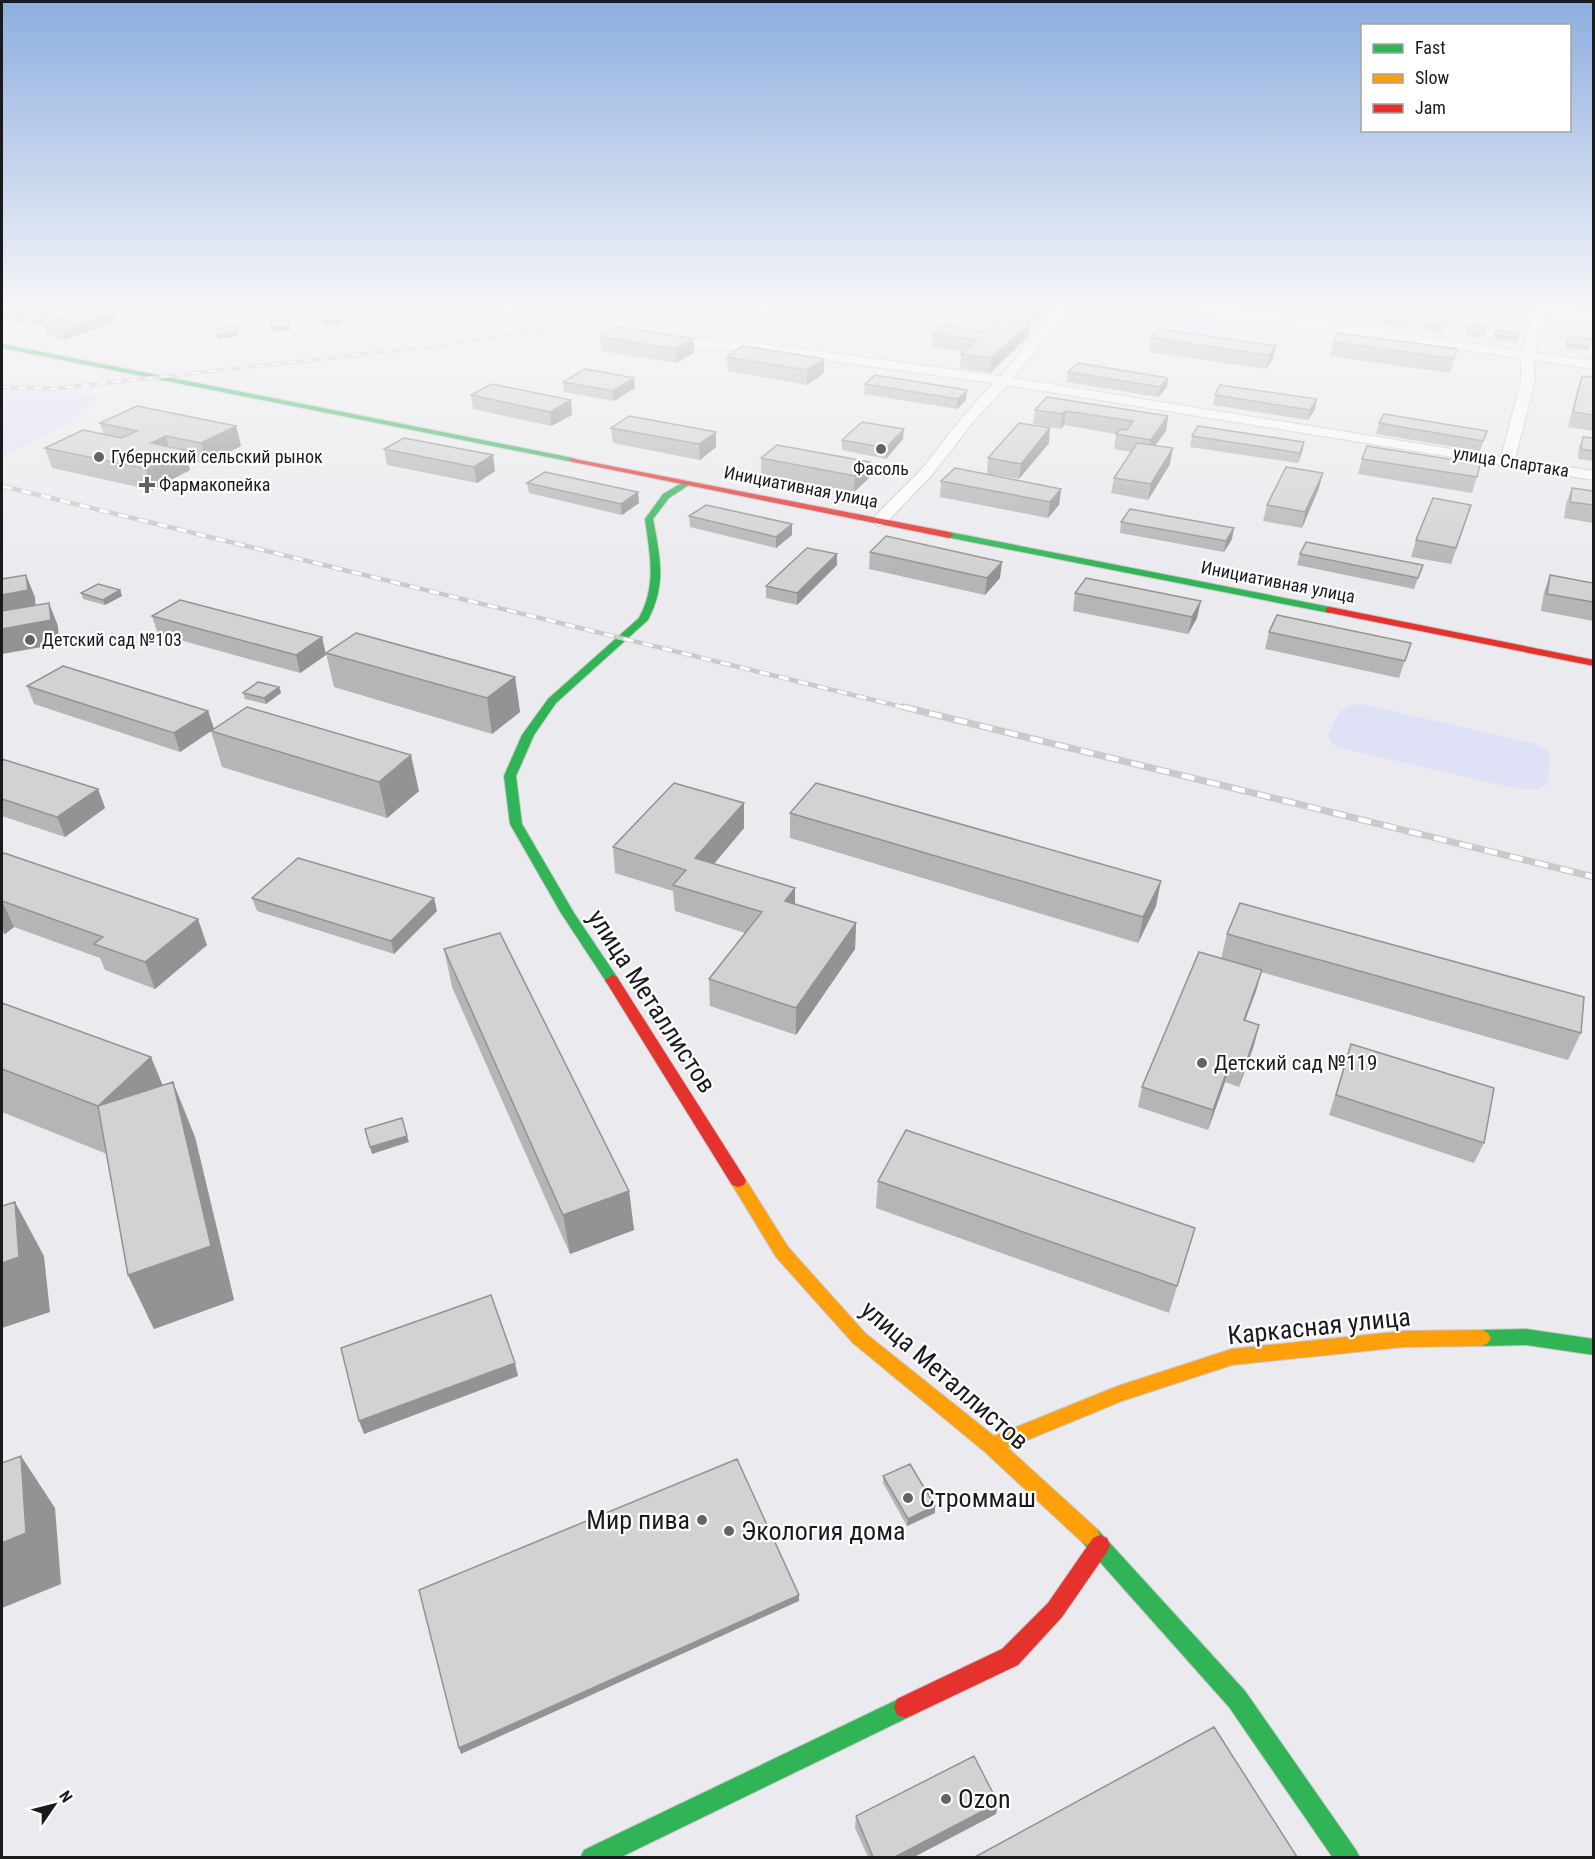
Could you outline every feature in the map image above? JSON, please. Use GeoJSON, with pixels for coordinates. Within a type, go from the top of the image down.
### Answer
{"type":"FeatureCollection","features":[{"type":"Feature","properties":{"kind":"main road","name":"Инициативная улица"},"geometry":{"type":"LineString","coordinates":[[256,397],[1593,663]]}},
{"type":"Feature","properties":{"kind":"main road","name":"улица Металлистов"},"geometry":{"type":"LineString","coordinates":[[688,483],[666,496],[649,519],[659,572],[653,606],[643,620],[552,701],[528,735],[510,776],[516,824],[568,913],[662,1058],[782,1252],[859,1338],[992,1446],[1100,1545],[1237,1699],[1348,1857]]}},
{"type":"Feature","properties":{"kind":"main road","name":"Каркасная улица"},"geometry":{"type":"LineString","coordinates":[[992,1446],[1118,1394],[1232,1357],[1404,1339],[1526,1337],[1593,1347]]}},
{"type":"Feature","properties":{"kind":"main road"},"geometry":{"type":"LineString","coordinates":[[592,1857],[1010,1657],[1055,1610],[1100,1545]]}},
{"type":"Feature","properties":{"kind":"street"},"geometry":{"type":"LineString","coordinates":[[879,521],[926,473],[988,397]]}},
{"type":"Feature","properties":{"kind":"street","name":"улица Спартака"},"geometry":{"type":"LineString","coordinates":[[1106,397],[1593,476]]}},
{"type":"Feature","properties":{"kind":"street"},"geometry":{"type":"LineString","coordinates":[[1507,462],[1524,397]]}},
{"type":"Feature","properties":{"kind":"shaded area"},"geometry":{"type":"Polygon","coordinates":[[[2,397],[98,398],[76,418],[2,457],[2,397]]]}},
{"type":"Feature","properties":{"kind":"shaded area"},"geometry":{"type":"Polygon","coordinates":[[[1361,704],[1533,743],[1548,751],[1551,759],[1547,784],[1539,789],[1518,789],[1348,750],[1333,744],[1328,736],[1336,718],[1347,707],[1361,704]]]}},
{"type":"Feature","properties":{"kind":"building"},"geometry":{"type":"Polygon","coordinates":[[[479,397],[555,397],[571,400],[550,412],[479,397]]]}},
{"type":"Feature","properties":{"kind":"building"},"geometry":{"type":"Polygon","coordinates":[[[1047,397],[1168,416],[1151,440],[1116,434],[1121,429],[1127,430],[1133,421],[1066,411],[1062,414],[1035,410],[1047,397]]]}},
{"type":"Feature","properties":{"kind":"building"},"geometry":{"type":"Polygon","coordinates":[[[1226,397],[1301,397],[1317,399],[1310,410],[1226,397]]]}},
{"type":"Feature","properties":{"kind":"building"},"geometry":{"type":"Polygon","coordinates":[[[1577,397],[1593,397],[1593,415],[1573,412],[1577,397]]]}},
{"type":"Feature","properties":{"kind":"building"},"geometry":{"type":"Polygon","coordinates":[[[137,406],[236,426],[201,443],[166,436],[151,443],[185,450],[146,469],[45,448],[83,430],[121,438],[137,431],[100,423],[137,406]]]}},
{"type":"Feature","properties":{"kind":"building"},"geometry":{"type":"Polygon","coordinates":[[[1384,414],[1487,431],[1483,441],[1379,423],[1384,414]]]}},
{"type":"Feature","properties":{"kind":"building"},"geometry":{"type":"Polygon","coordinates":[[[629,416],[716,432],[699,444],[611,428],[629,416]]]}},
{"type":"Feature","properties":{"kind":"building"},"geometry":{"type":"Polygon","coordinates":[[[862,422],[904,429],[886,448],[842,440],[862,422]]]}},
{"type":"Feature","properties":{"kind":"building"},"geometry":{"type":"Polygon","coordinates":[[[1019,423],[1050,428],[1021,464],[988,458],[1019,423]]]}},
{"type":"Feature","properties":{"kind":"building"},"geometry":{"type":"Polygon","coordinates":[[[1198,426],[1304,442],[1300,453],[1192,436],[1198,426]]]}},
{"type":"Feature","properties":{"kind":"building"},"geometry":{"type":"Polygon","coordinates":[[[1583,437],[1593,438],[1593,451],[1581,449],[1583,437]]]}},
{"type":"Feature","properties":{"kind":"building"},"geometry":{"type":"Polygon","coordinates":[[[404,438],[493,455],[474,467],[384,449],[404,438]]]}},
{"type":"Feature","properties":{"kind":"building"},"geometry":{"type":"Polygon","coordinates":[[[1137,443],[1173,448],[1151,484],[1114,478],[1137,443]]]}},
{"type":"Feature","properties":{"kind":"building"},"geometry":{"type":"Polygon","coordinates":[[[777,445],[870,462],[855,476],[761,458],[777,445]]]}},
{"type":"Feature","properties":{"kind":"building"},"geometry":{"type":"Polygon","coordinates":[[[1367,446],[1480,464],[1477,477],[1362,459],[1367,446]]]}},
{"type":"Feature","properties":{"kind":"building"},"geometry":{"type":"Polygon","coordinates":[[[1286,467],[1323,473],[1305,512],[1267,505],[1286,467]]]}},
{"type":"Feature","properties":{"kind":"building"},"geometry":{"type":"Polygon","coordinates":[[[955,468],[1061,489],[1050,502],[941,481],[955,468]]]}},
{"type":"Feature","properties":{"kind":"building"},"geometry":{"type":"Polygon","coordinates":[[[545,472],[638,492],[621,504],[527,483],[545,472]]]}},
{"type":"Feature","properties":{"kind":"building"},"geometry":{"type":"Polygon","coordinates":[[[1572,488],[1593,491],[1593,505],[1570,502],[1572,488]]]}},
{"type":"Feature","properties":{"kind":"building"},"geometry":{"type":"Polygon","coordinates":[[[1433,498],[1471,505],[1456,548],[1416,540],[1433,498]]]}},
{"type":"Feature","properties":{"kind":"building"},"geometry":{"type":"Polygon","coordinates":[[[706,505],[792,524],[776,537],[689,516],[706,505]]]}},
{"type":"Feature","properties":{"kind":"building"},"geometry":{"type":"Polygon","coordinates":[[[1130,509],[1234,528],[1226,541],[1121,522],[1130,509]]]}},
{"type":"Feature","properties":{"kind":"building"},"geometry":{"type":"Polygon","coordinates":[[[886,536],[1002,562],[987,578],[870,552],[886,536]]]}},
{"type":"Feature","properties":{"kind":"building"},"geometry":{"type":"Polygon","coordinates":[[[1306,542],[1423,565],[1418,578],[1300,554],[1306,542]]]}},
{"type":"Feature","properties":{"kind":"building"},"geometry":{"type":"Polygon","coordinates":[[[807,548],[837,554],[797,593],[766,586],[807,548]]]}},
{"type":"Feature","properties":{"kind":"building"},"geometry":{"type":"Polygon","coordinates":[[[26,575],[28,590],[2,595],[2,579],[26,575]]]}},
{"type":"Feature","properties":{"kind":"building"},"geometry":{"type":"Polygon","coordinates":[[[1550,575],[1593,583],[1593,602],[1547,594],[1550,575]]]}},
{"type":"Feature","properties":{"kind":"building"},"geometry":{"type":"Polygon","coordinates":[[[1086,578],[1201,601],[1192,617],[1075,593],[1086,578]]]}},
{"type":"Feature","properties":{"kind":"building"},"geometry":{"type":"Polygon","coordinates":[[[98,584],[120,590],[103,600],[81,593],[98,584]]]}},
{"type":"Feature","properties":{"kind":"building"},"geometry":{"type":"Polygon","coordinates":[[[180,600],[322,637],[296,655],[152,616],[180,600]]]}},
{"type":"Feature","properties":{"kind":"building"},"geometry":{"type":"Polygon","coordinates":[[[49,603],[51,620],[2,629],[2,611],[49,603]]]}},
{"type":"Feature","properties":{"kind":"building"},"geometry":{"type":"Polygon","coordinates":[[[1277,615],[1411,643],[1405,661],[1269,632],[1277,615]]]}},
{"type":"Feature","properties":{"kind":"building"},"geometry":{"type":"Polygon","coordinates":[[[356,633],[515,677],[487,698],[326,653],[356,633]]]}},
{"type":"Feature","properties":{"kind":"building"},"geometry":{"type":"Polygon","coordinates":[[[63,666],[208,711],[174,733],[27,686],[63,666]]]}},
{"type":"Feature","properties":{"kind":"building"},"geometry":{"type":"Polygon","coordinates":[[[258,682],[279,687],[264,698],[243,693],[258,682]]]}},
{"type":"Feature","properties":{"kind":"building"},"geometry":{"type":"Polygon","coordinates":[[[247,707],[411,755],[379,782],[211,731],[247,707]]]}},
{"type":"Feature","properties":{"kind":"building"},"geometry":{"type":"Polygon","coordinates":[[[2,759],[98,789],[57,817],[2,799],[2,759]]]}},
{"type":"Feature","properties":{"kind":"building"},"geometry":{"type":"Polygon","coordinates":[[[674,783],[744,803],[695,858],[795,888],[785,901],[856,923],[796,1008],[709,979],[762,912],[673,885],[686,870],[613,847],[674,783]]]}},
{"type":"Feature","properties":{"kind":"building"},"geometry":{"type":"Polygon","coordinates":[[[816,783],[1161,881],[1143,917],[790,813],[816,783]]]}},
{"type":"Feature","properties":{"kind":"building"},"geometry":{"type":"Polygon","coordinates":[[[4,853],[198,919],[145,962],[94,944],[103,937],[2,901],[2,855],[4,853]]]}},
{"type":"Feature","properties":{"kind":"building"},"geometry":{"type":"Polygon","coordinates":[[[298,858],[434,898],[391,941],[252,898],[298,858]]]}},
{"type":"Feature","properties":{"kind":"building"},"geometry":{"type":"Polygon","coordinates":[[[1240,903],[1584,997],[1581,1033],[1227,934],[1240,903]]]}},
{"type":"Feature","properties":{"kind":"building"},"geometry":{"type":"Polygon","coordinates":[[[500,933],[629,1191],[563,1215],[444,949],[500,933]]]}},
{"type":"Feature","properties":{"kind":"building","name":"Детский сад №119"},"geometry":{"type":"Polygon","coordinates":[[[1199,952],[1262,970],[1244,1020],[1259,1025],[1245,1066],[1230,1062],[1213,1110],[1142,1087],[1199,952]]]}},
{"type":"Feature","properties":{"kind":"building"},"geometry":{"type":"Polygon","coordinates":[[[2,1003],[151,1057],[98,1106],[2,1069],[2,1003]]]}},
{"type":"Feature","properties":{"kind":"building"},"geometry":{"type":"Polygon","coordinates":[[[1351,1044],[1494,1088],[1484,1143],[1336,1095],[1351,1044]]]}},
{"type":"Feature","properties":{"kind":"building"},"geometry":{"type":"Polygon","coordinates":[[[173,1082],[211,1246],[128,1275],[98,1106],[173,1082]]]}},
{"type":"Feature","properties":{"kind":"building"},"geometry":{"type":"Polygon","coordinates":[[[402,1118],[407,1136],[370,1147],[365,1129],[402,1118]]]}},
{"type":"Feature","properties":{"kind":"building"},"geometry":{"type":"Polygon","coordinates":[[[906,1130],[1195,1228],[1177,1286],[878,1181],[906,1130]]]}},
{"type":"Feature","properties":{"kind":"building"},"geometry":{"type":"Polygon","coordinates":[[[15,1202],[19,1257],[2,1263],[2,1206],[15,1202]]]}},
{"type":"Feature","properties":{"kind":"building"},"geometry":{"type":"Polygon","coordinates":[[[491,1295],[515,1363],[359,1421],[341,1348],[491,1295]]]}},
{"type":"Feature","properties":{"kind":"building"},"geometry":{"type":"Polygon","coordinates":[[[21,1456],[26,1533],[2,1543],[2,1463],[21,1456]]]}},
{"type":"Feature","properties":{"kind":"building"},"geometry":{"type":"Polygon","coordinates":[[[737,1459],[799,1595],[459,1748],[419,1590],[737,1459]]]}},
{"type":"Feature","properties":{"kind":"building","name":"Строммаш"},"geometry":{"type":"Polygon","coordinates":[[[910,1464],[935,1506],[908,1519],[883,1476],[910,1464]]]}},
{"type":"Feature","properties":{"kind":"building"},"geometry":{"type":"Polygon","coordinates":[[[1214,1727],[1297,1857],[975,1857],[1214,1727]]]}},
{"type":"Feature","properties":{"kind":"building"},"geometry":{"type":"Polygon","coordinates":[[[974,1756],[998,1803],[895,1857],[873,1857],[856,1816],[974,1756]]]}},
{"type":"Feature","properties":{"kind":"railway"},"geometry":{"type":"LineString","coordinates":[[2,486],[910,709]]}},
{"type":"Feature","properties":{"kind":"railway"},"geometry":{"type":"LineString","coordinates":[[904,707],[1594,877]]}},
{"type":"Feature","properties":{"kind":"traffic: fast"},"geometry":{"type":"LineString","coordinates":[[256,397],[573,460]]}},
{"type":"Feature","properties":{"kind":"traffic: fast"},"geometry":{"type":"LineString","coordinates":[[612,980],[568,913],[516,824],[510,776],[528,735],[552,701],[643,620],[650,607],[656,583],[656,558],[649,519],[666,496],[688,483]]}},
{"type":"Feature","properties":{"kind":"traffic: fast"},"geometry":{"type":"LineString","coordinates":[[949,535],[1330,610]]}},
{"type":"Feature","properties":{"kind":"traffic: fast"},"geometry":{"type":"LineString","coordinates":[[1482,1338],[1526,1337],[1594,1347]]}},
{"type":"Feature","properties":{"kind":"traffic: fast"},"geometry":{"type":"LineString","coordinates":[[1090,1536],[1237,1699],[1348,1858]]}},
{"type":"Feature","properties":{"kind":"traffic: fast"},"geometry":{"type":"LineString","coordinates":[[592,1858],[905,1707]]}},
{"type":"Feature","properties":{"kind":"traffic: slow"},"geometry":{"type":"LineString","coordinates":[[738,1181],[782,1252],[859,1338],[992,1446],[1090,1536]]}},
{"type":"Feature","properties":{"kind":"traffic: slow"},"geometry":{"type":"LineString","coordinates":[[992,1446],[1118,1394],[1232,1357],[1404,1339],[1482,1338]]}},
{"type":"Feature","properties":{"kind":"traffic: jam"},"geometry":{"type":"LineString","coordinates":[[573,460],[949,535]]}},
{"type":"Feature","properties":{"kind":"traffic: jam"},"geometry":{"type":"LineString","coordinates":[[1330,610],[1594,663]]}},
{"type":"Feature","properties":{"kind":"traffic: jam"},"geometry":{"type":"LineString","coordinates":[[612,980],[738,1181]]}},
{"type":"Feature","properties":{"kind":"traffic: jam"},"geometry":{"type":"LineString","coordinates":[[905,1707],[1010,1657],[1055,1610],[1100,1545]]}},
{"type":"Feature","properties":{"kind":"place","name":"Фасоль"},"geometry":{"type":"Point","coordinates":[881,449]}},
{"type":"Feature","properties":{"kind":"place","name":"Губернский сельский рынок"},"geometry":{"type":"Point","coordinates":[99,457]}},
{"type":"Feature","properties":{"kind":"place","name":"Фармакопейка"},"geometry":{"type":"Point","coordinates":[147,485]}},
{"type":"Feature","properties":{"kind":"place","name":"Детский сад №103"},"geometry":{"type":"Point","coordinates":[30,640]}},
{"type":"Feature","properties":{"kind":"place","name":"Детский сад №119"},"geometry":{"type":"Point","coordinates":[1202,1063]}},
{"type":"Feature","properties":{"kind":"place","name":"Строммаш"},"geometry":{"type":"Point","coordinates":[908,1498]}},
{"type":"Feature","properties":{"kind":"place","name":"Мир пива"},"geometry":{"type":"Point","coordinates":[702,1520]}},
{"type":"Feature","properties":{"kind":"place","name":"Экология дома"},"geometry":{"type":"Point","coordinates":[729,1531]}},
{"type":"Feature","properties":{"kind":"place","name":"Ozon"},"geometry":{"type":"Point","coordinates":[946,1799]}}]}
